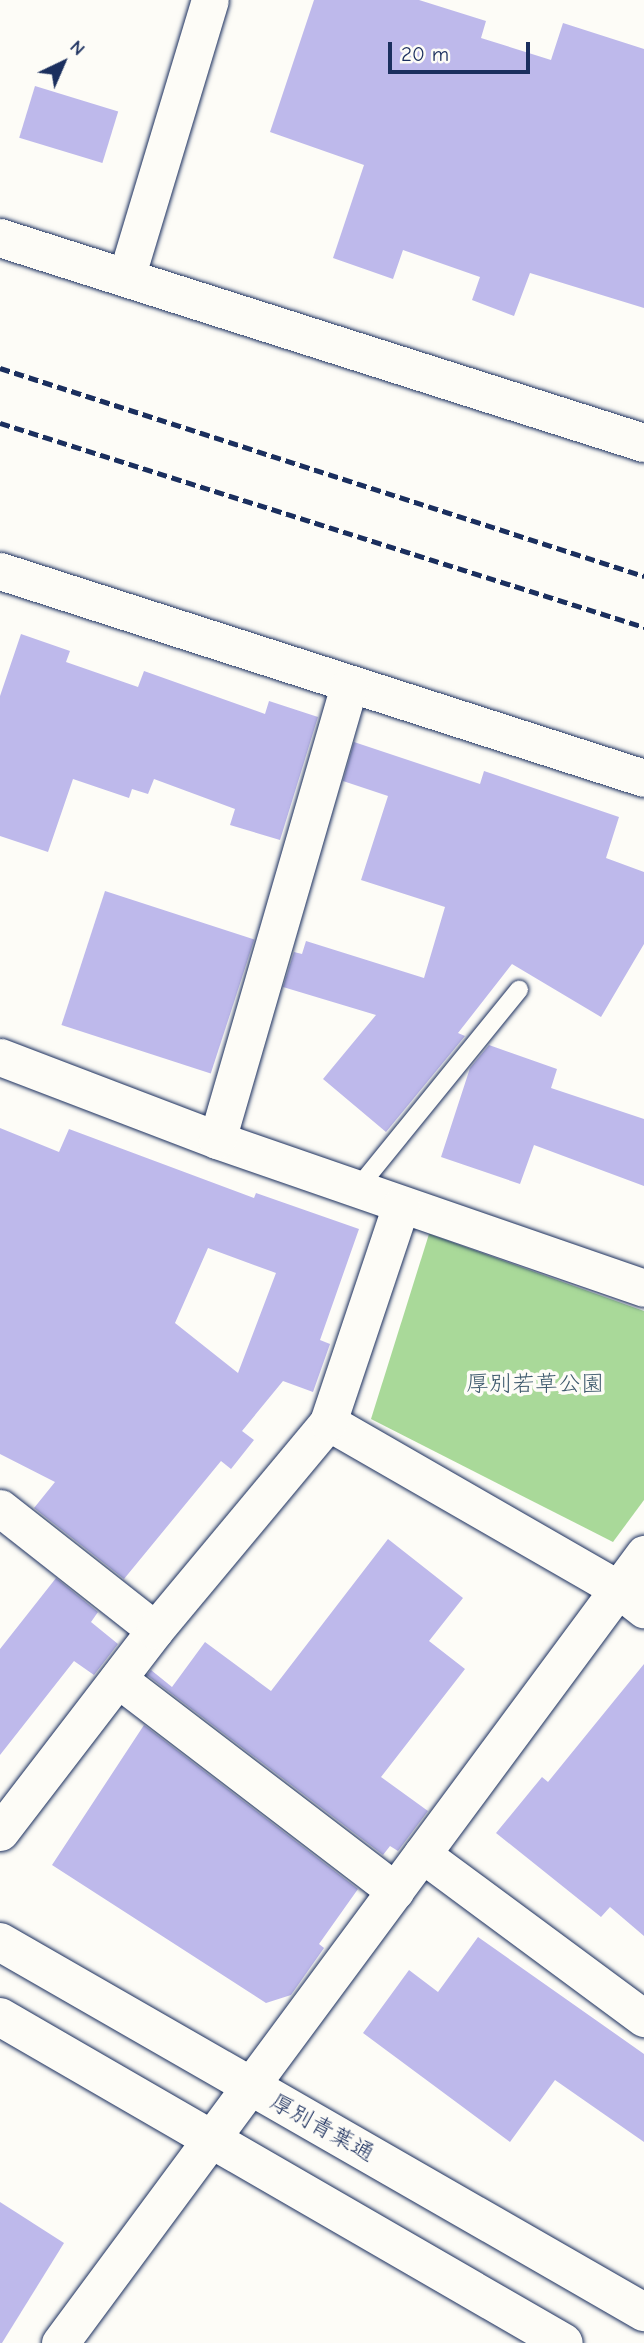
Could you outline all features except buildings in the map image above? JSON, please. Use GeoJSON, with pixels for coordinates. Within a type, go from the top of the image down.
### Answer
{"type":"FeatureCollection","features":[{"type":"Feature","properties":{"kind":"street"},"geometry":{"type":"LineString","coordinates":[[126,278],[210,0]]}},
{"type":"Feature","properties":{"kind":"street"},"geometry":{"type":"LineString","coordinates":[[0,238],[644,443]]}},
{"type":"Feature","properties":{"kind":"street"},"geometry":{"type":"LineString","coordinates":[[2,579],[644,778]]}},
{"type":"Feature","properties":{"kind":"street"},"geometry":{"type":"LineString","coordinates":[[217,1140],[349,686]]}},
{"type":"Feature","properties":{"kind":"street"},"geometry":{"type":"LineString","coordinates":[[0,1057],[217,1140],[644,1288]]}},
{"type":"Feature","properties":{"kind":"street"},"geometry":{"type":"LineString","coordinates":[[0,1832],[155,1630],[328,1422],[401,1205]]}},
{"type":"Feature","properties":{"kind":"street"},"geometry":{"type":"LineString","coordinates":[[328,1422],[631,1599]]}},
{"type":"Feature","properties":{"kind":"street"},"geometry":{"type":"LineString","coordinates":[[0,1508],[155,1630]]}},
{"type":"Feature","properties":{"kind":"street"},"geometry":{"type":"LineString","coordinates":[[60,2343],[251,2089],[422,1854],[631,1599],[644,1554]]}},
{"type":"Feature","properties":{"kind":"street"},"geometry":{"type":"LineString","coordinates":[[118,1679],[395,1891]]}},
{"type":"Feature","properties":{"kind":"street"},"geometry":{"type":"LineString","coordinates":[[422,1854],[644,2018]]}},
{"type":"Feature","properties":{"kind":"street","name":"厚別青葉通"},"geometry":{"type":"LineString","coordinates":[[0,1942],[251,2089],[644,2312]]}},
{"type":"Feature","properties":{"kind":"street"},"geometry":{"type":"LineString","coordinates":[[0,2017],[564,2343]]}},
{"type":"Feature","properties":{"kind":"lane"},"geometry":{"type":"LineString","coordinates":[[357,1189],[519,990]]}},
{"type":"Feature","properties":{"kind":"green space","name":"厚別若草公園"},"geometry":{"type":"Polygon","coordinates":[[[429,1234],[644,1311],[644,1500],[613,1542],[371,1419],[429,1234]]]}},
{"type":"Feature","properties":{"kind":"railway"},"geometry":{"type":"LineString","coordinates":[[0,368],[644,576]]}},
{"type":"Feature","properties":{"kind":"railway"},"geometry":{"type":"LineString","coordinates":[[0,423],[644,627]]}}]}
